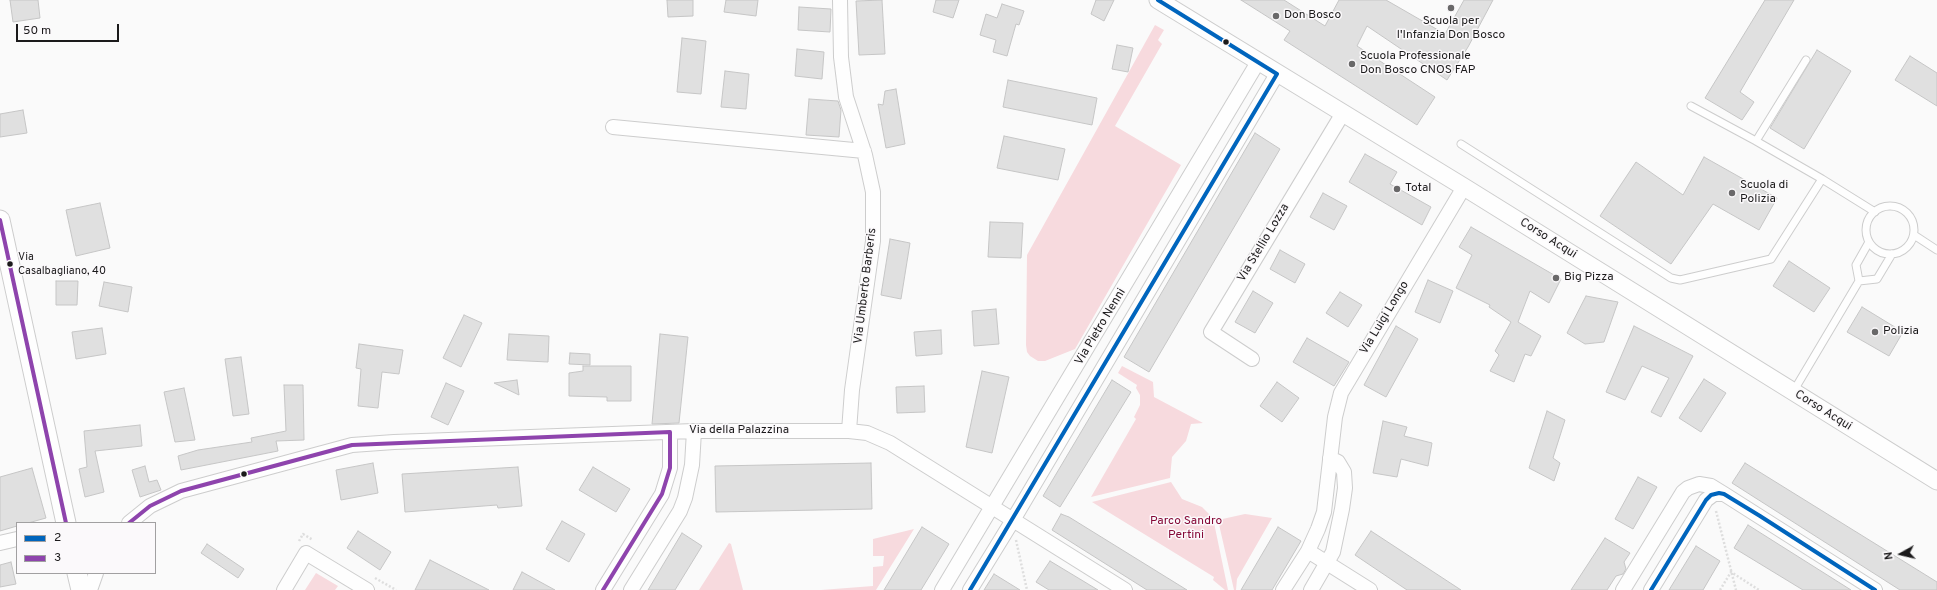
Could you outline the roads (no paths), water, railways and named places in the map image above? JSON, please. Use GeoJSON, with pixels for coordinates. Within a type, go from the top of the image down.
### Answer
{"type":"FeatureCollection","features":[{"type":"Feature","properties":{"kind":"main road"},"geometry":{"type":"LineString","coordinates":[[0,220],[66,522]]}},
{"type":"Feature","properties":{"kind":"main road"},"geometry":{"type":"LineString","coordinates":[[77,574],[81,590]]}},
{"type":"Feature","properties":{"kind":"street","name":"Via Umberto Barberis"},"geometry":{"type":"LineString","coordinates":[[836,0],[846,97],[871,175],[873,192],[873,241],[852,390],[849,431]]}},
{"type":"Feature","properties":{"kind":"street","name":"Corso Acqui"},"geometry":{"type":"LineString","coordinates":[[1158,0],[1464,187],[1937,481]]}},
{"type":"Feature","properties":{"kind":"street","name":"Via Pietro Nenni"},"geometry":{"type":"LineString","coordinates":[[942,590],[993,508],[1258,62]]}},
{"type":"Feature","properties":{"kind":"street","name":"Via Pietro Nenni"},"geometry":{"type":"LineString","coordinates":[[970,590],[1277,74]]}},
{"type":"Feature","properties":{"kind":"street","name":"Via Stellio Lozza"},"geometry":{"type":"LineString","coordinates":[[1252,359],[1211,332],[1343,113]]}},
{"type":"Feature","properties":{"kind":"street"},"geometry":{"type":"LineString","coordinates":[[613,127],[864,151]]}},
{"type":"Feature","properties":{"kind":"street","name":"Via Luigi Longo"},"geometry":{"type":"LineString","coordinates":[[1283,590],[1308,551],[1324,512],[1335,417],[1344,385],[1464,187]]}},
{"type":"Feature","properties":{"kind":"street"},"geometry":{"type":"LineString","coordinates":[[631,590],[680,511],[687,491],[692,465],[694,431]]}},
{"type":"Feature","properties":{"kind":"street","name":"Via della Palazzina"},"geometry":{"type":"LineString","coordinates":[[130,522],[150,506],[171,495],[197,486],[352,445],[394,442],[694,431],[849,431],[867,434],[890,443],[1126,590]]}},
{"type":"Feature","properties":{"kind":"street"},"geometry":{"type":"LineString","coordinates":[[603,590],[662,494],[670,468],[670,432]]}},
{"type":"Feature","properties":{"kind":"street"},"geometry":{"type":"LineString","coordinates":[[1311,590],[1328,564],[1333,552],[1342,509],[1345,488],[1344,472],[1338,462],[1330,458]]}},
{"type":"Feature","properties":{"kind":"street"},"geometry":{"type":"LineString","coordinates":[[1623,590],[1685,490],[1691,486],[1703,484],[1711,486],[1724,494],[1875,590]]}},
{"type":"Feature","properties":{"kind":"street"},"geometry":{"type":"LineString","coordinates":[[1651,590],[1706,500],[1714,494],[1724,494]]}},
{"type":"Feature","properties":{"kind":"street"},"geometry":{"type":"LineString","coordinates":[[0,543],[16,539]]}},
{"type":"Feature","properties":{"kind":"street"},"geometry":{"type":"LineString","coordinates":[[1308,551],[1370,590]]}},
{"type":"Feature","properties":{"kind":"street"},"geometry":{"type":"LineString","coordinates":[[284,590],[306,553],[367,590]]}},
{"type":"Feature","properties":{"kind":"street"},"geometry":{"type":"LineString","coordinates":[[90,590],[96,574]]}},
{"type":"Feature","properties":{"kind":"lane"},"geometry":{"type":"LineString","coordinates":[[1756,141],[1806,60]]}},
{"type":"Feature","properties":{"kind":"lane"},"geometry":{"type":"LineString","coordinates":[[1691,106],[1822,179],[1875,212]]}},
{"type":"Feature","properties":{"kind":"lane"},"geometry":{"type":"LineString","coordinates":[[1461,144],[1671,278],[1680,280],[1771,259],[1822,179]]}},
{"type":"Feature","properties":{"kind":"lane"},"geometry":{"type":"LineString","coordinates":[[1891,206],[1904,210],[1913,222],[1914,235],[1909,245],[1903,250],[1892,254],[1880,252],[1869,242],[1866,227],[1868,220],[1875,212],[1884,207],[1891,206]]}},
{"type":"Feature","properties":{"kind":"lane"},"geometry":{"type":"LineString","coordinates":[[1914,235],[1937,250]]}},
{"type":"Feature","properties":{"kind":"lane"},"geometry":{"type":"LineString","coordinates":[[1793,392],[1859,281],[1856,265],[1869,242]]}},
{"type":"Feature","properties":{"kind":"lane"},"geometry":{"type":"LineString","coordinates":[[1859,281],[1877,279],[1892,254]]}},
{"type":"Feature","properties":{"kind":"place","name":"Scuola per l'Infanzia Don Bosco"},"geometry":{"type":"Point","coordinates":[1451,8]}},
{"type":"Feature","properties":{"kind":"place","name":"Don Bosco"},"geometry":{"type":"Point","coordinates":[1276,16]}},
{"type":"Feature","properties":{"kind":"place","name":"Scuola Professionale Don Bosco CNOS FAP"},"geometry":{"type":"Point","coordinates":[1352,64]}},
{"type":"Feature","properties":{"kind":"place","name":"Total"},"geometry":{"type":"Point","coordinates":[1397,189]}},
{"type":"Feature","properties":{"kind":"place","name":"Scuola di Polizia"},"geometry":{"type":"Point","coordinates":[1732,193]}},
{"type":"Feature","properties":{"kind":"place","name":"Via Casalbagliano, 40"},"geometry":{"type":"Point","coordinates":[10,264]}},
{"type":"Feature","properties":{"kind":"place","name":"Big Pizza"},"geometry":{"type":"Point","coordinates":[1556,278]}},
{"type":"Feature","properties":{"kind":"place","name":"Polizia"},"geometry":{"type":"Point","coordinates":[1875,332]}},
{"type":"Feature","properties":{"kind":"park label","name":"Parco Sandro Pertini"},"geometry":{"type":"Point","coordinates":[1186,529]}}]}
